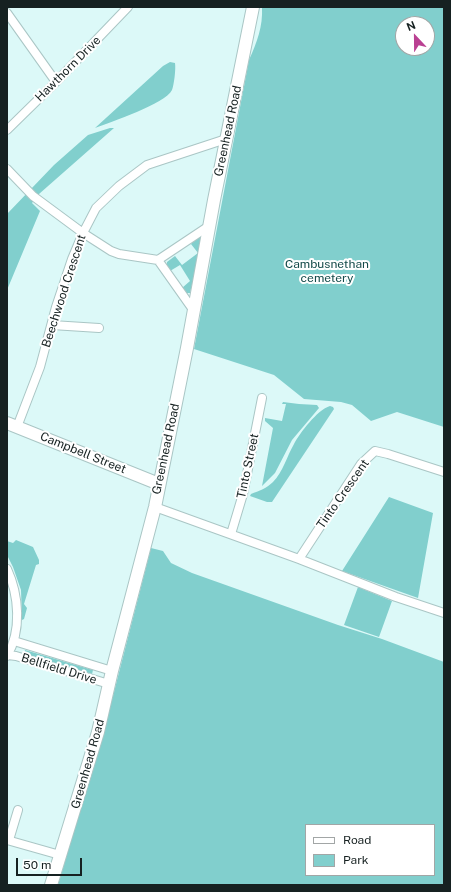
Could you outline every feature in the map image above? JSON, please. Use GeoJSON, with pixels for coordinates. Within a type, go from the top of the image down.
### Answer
{"type":"FeatureCollection","features":[{"type":"Feature","properties":{"kind":"street","name":"Hawthorn Drive"},"geometry":{"type":"LineString","coordinates":[[7,130],[56,82],[128,7]]}},
{"type":"Feature","properties":{"kind":"street","name":"Greenhead Road"},"geometry":{"type":"LineString","coordinates":[[51,885],[98,732],[112,671],[155,507],[186,356],[209,226],[253,7]]}},
{"type":"Feature","properties":{"kind":"street"},"geometry":{"type":"LineString","coordinates":[[7,13],[56,82]]}},
{"type":"Feature","properties":{"kind":"street","name":"Beechwood Crescent"},"geometry":{"type":"LineString","coordinates":[[12,425],[40,368],[72,259],[96,208],[108,195],[147,165],[226,139]]}},
{"type":"Feature","properties":{"kind":"street"},"geometry":{"type":"LineString","coordinates":[[7,169],[33,196],[83,233],[111,251],[119,254],[158,260],[199,231],[209,226]]}},
{"type":"Feature","properties":{"kind":"street"},"geometry":{"type":"LineString","coordinates":[[158,260],[194,311]]}},
{"type":"Feature","properties":{"kind":"street"},"geometry":{"type":"LineString","coordinates":[[52,325],[99,328]]}},
{"type":"Feature","properties":{"kind":"street","name":"Tinto Street"},"geometry":{"type":"LineString","coordinates":[[231,534],[243,494],[262,398]]}},
{"type":"Feature","properties":{"kind":"street","name":"Campbell Street"},"geometry":{"type":"LineString","coordinates":[[12,425],[159,484]]}},
{"type":"Feature","properties":{"kind":"street","name":"Tinto Crescent"},"geometry":{"type":"LineString","coordinates":[[299,559],[361,464],[374,451],[444,472]]}},
{"type":"Feature","properties":{"kind":"street"},"geometry":{"type":"LineString","coordinates":[[155,507],[299,559],[396,597],[444,613]]}},
{"type":"Feature","properties":{"kind":"street"},"geometry":{"type":"LineString","coordinates":[[7,569],[12,581],[17,606],[14,641],[7,655]]}},
{"type":"Feature","properties":{"kind":"street","name":"Bellfield Drive"},"geometry":{"type":"LineString","coordinates":[[14,641],[112,671]]}},
{"type":"Feature","properties":{"kind":"street","name":"Bellfield Drive"},"geometry":{"type":"LineString","coordinates":[[7,655],[109,684]]}},
{"type":"Feature","properties":{"kind":"street"},"geometry":{"type":"LineString","coordinates":[[18,810],[8,840],[60,855]]}},
{"type":"Feature","properties":{"kind":"green space","name":"Cambusnethan cemetery"},"geometry":{"type":"Polygon","coordinates":[[[262,7],[444,7],[444,427],[397,412],[371,421],[352,405],[341,402],[304,399],[274,375],[194,349],[249,60],[255,47],[262,21],[262,7]]]}},
{"type":"Feature","properties":{"kind":"green space"},"geometry":{"type":"Polygon","coordinates":[[[170,62],[175,63],[175,73],[172,90],[167,95],[149,107],[95,128],[163,66],[170,62]]]}},
{"type":"Feature","properties":{"kind":"green space"},"geometry":{"type":"Polygon","coordinates":[[[114,128],[39,194],[32,203],[40,211],[7,290],[7,214],[54,165],[88,135],[114,128]]]}},
{"type":"Feature","properties":{"kind":"green space"},"geometry":{"type":"Polygon","coordinates":[[[199,237],[203,238],[190,293],[185,293],[182,288],[190,281],[180,265],[170,271],[167,266],[167,262],[175,256],[182,265],[198,253],[191,244],[199,237]]]}},
{"type":"Feature","properties":{"kind":"green space"},"geometry":{"type":"Polygon","coordinates":[[[283,402],[317,405],[319,408],[292,440],[275,473],[262,486],[273,428],[265,421],[265,418],[282,421],[286,404],[282,404],[283,402]]]}},
{"type":"Feature","properties":{"kind":"green space"},"geometry":{"type":"Polygon","coordinates":[[[330,406],[334,409],[272,502],[267,502],[250,496],[251,494],[266,488],[273,482],[280,474],[300,434],[314,417],[330,406]]]}},
{"type":"Feature","properties":{"kind":"green space"},"geometry":{"type":"Polygon","coordinates":[[[389,497],[433,513],[418,598],[342,571],[389,497]]]}},
{"type":"Feature","properties":{"kind":"green space"},"geometry":{"type":"Polygon","coordinates":[[[16,540],[33,547],[39,560],[39,564],[36,565],[24,604],[27,608],[24,619],[22,620],[21,590],[7,555],[7,541],[13,543],[16,540]]]}},
{"type":"Feature","properties":{"kind":"green space"},"geometry":{"type":"Polygon","coordinates":[[[151,548],[163,551],[171,563],[192,573],[444,662],[444,885],[58,885],[106,723],[151,548]]]}},
{"type":"Feature","properties":{"kind":"green space"},"geometry":{"type":"Polygon","coordinates":[[[358,587],[392,601],[379,637],[344,625],[358,587]]]}},
{"type":"Feature","properties":{"kind":"green space"},"geometry":{"type":"Polygon","coordinates":[[[25,650],[93,670],[92,674],[24,654],[25,650]]]}}]}
